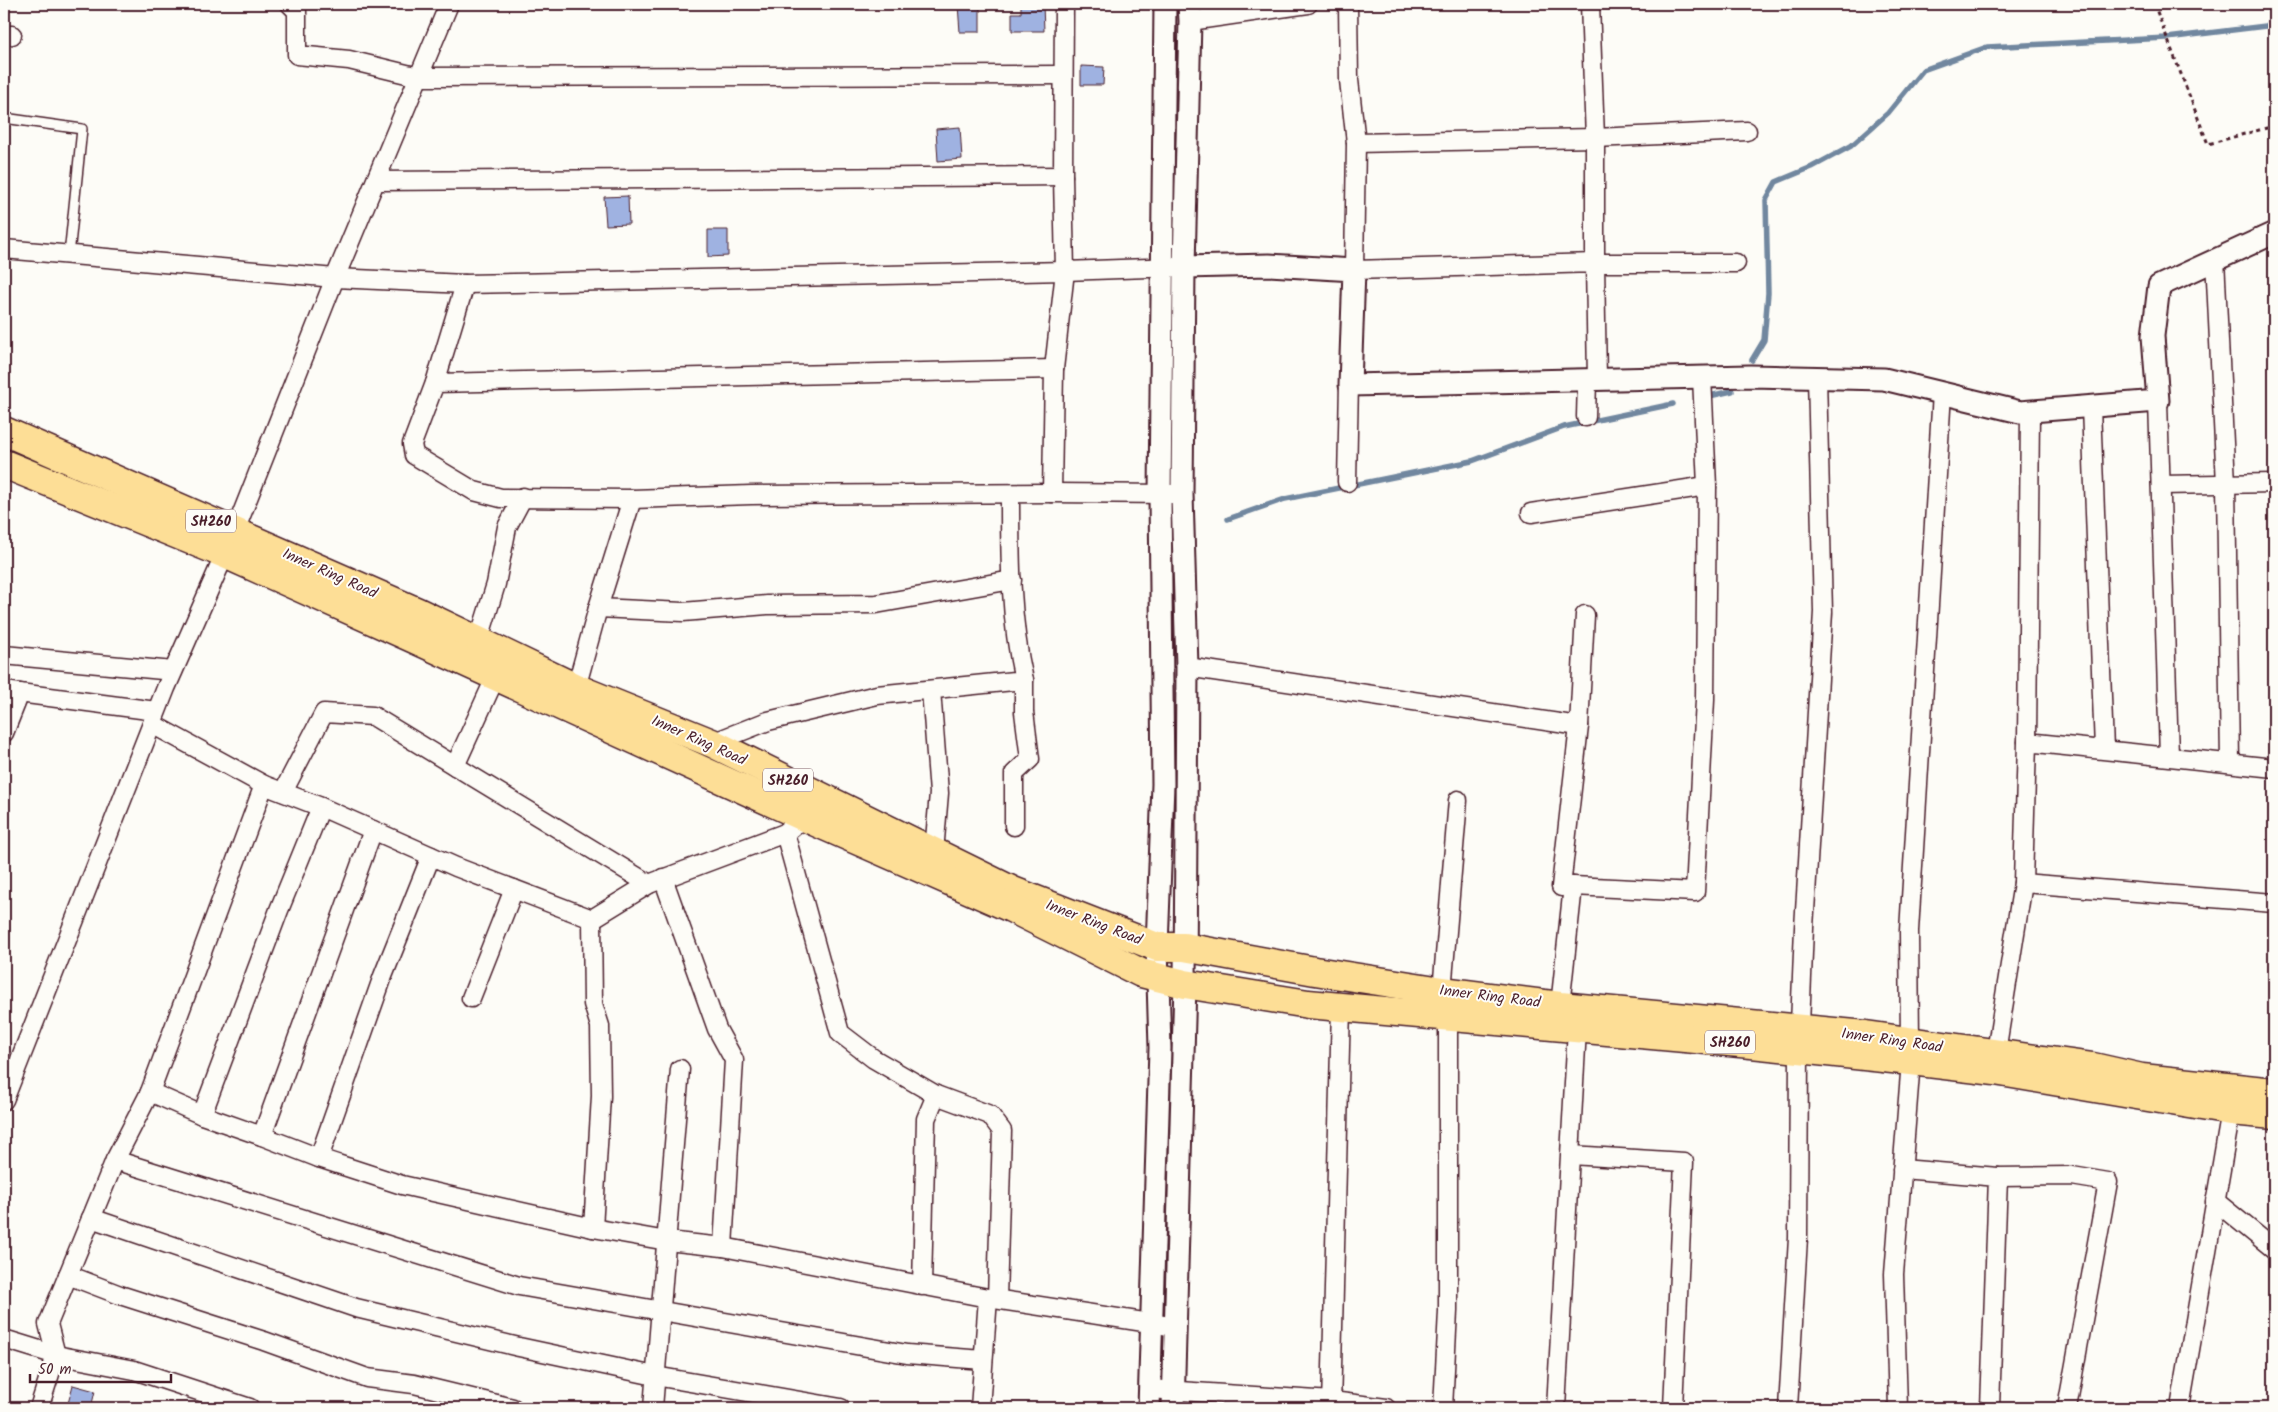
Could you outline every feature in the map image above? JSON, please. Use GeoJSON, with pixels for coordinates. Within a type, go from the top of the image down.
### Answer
{"type":"FeatureCollection","features":[{"type":"Feature","properties":{"kind":"highway","name":"Inner Ring Road"},"geometry":{"type":"LineString","coordinates":[[4,432],[230,543],[488,695],[794,825],[1011,908],[1141,973],[1185,984],[1308,1004],[1341,1007],[1445,1003],[1560,1006],[1800,1039],[1911,1051],[1996,1052],[2093,1067],[2142,1078],[2274,1092]]}},
{"type":"Feature","properties":{"kind":"highway","name":"Inner Ring Road"},"geometry":{"type":"LineString","coordinates":[[4,464],[230,543],[418,612],[576,688],[712,743],[1013,891],[1170,947],[1315,971],[1445,1003],[1577,1029],[1800,1039]]}},
{"type":"Feature","properties":{"kind":"highway","name":"Inner Ring Road"},"geometry":{"type":"LineString","coordinates":[[1911,1051],[1996,1072],[2231,1111],[2274,1115]]}},
{"type":"Feature","properties":{"kind":"street"},"geometry":{"type":"LineString","coordinates":[[290,4],[297,11],[297,55],[349,60],[419,77],[1063,75]]}},
{"type":"Feature","properties":{"kind":"street"},"geometry":{"type":"LineString","coordinates":[[4,1100],[154,717],[230,543],[335,278],[377,181],[449,4]]}},
{"type":"Feature","properties":{"kind":"street"},"geometry":{"type":"LineString","coordinates":[[1052,493],[1054,369],[1065,272],[1063,176],[1064,4]]}},
{"type":"Feature","properties":{"kind":"street"},"geometry":{"type":"LineString","coordinates":[[1308,4],[1165,12],[1187,667],[1170,947],[1158,976],[1160,1048],[1153,1324],[1149,1399],[1386,1408]]}},
{"type":"Feature","properties":{"kind":"street"},"geometry":{"type":"LineString","coordinates":[[1347,482],[1356,143],[1349,80],[1348,4]]}},
{"type":"Feature","properties":{"kind":"street"},"geometry":{"type":"LineString","coordinates":[[1586,418],[1592,380],[1595,263],[1590,4]]}},
{"type":"Feature","properties":{"kind":"street"},"geometry":{"type":"LineString","coordinates":[[1173,1400],[1185,984],[1170,947],[1161,658],[1160,494],[1190,12]]}},
{"type":"Feature","properties":{"kind":"street"},"geometry":{"type":"LineString","coordinates":[[1356,143],[1594,138],[1747,131]]}},
{"type":"Feature","properties":{"kind":"street"},"geometry":{"type":"LineString","coordinates":[[377,181],[1063,176]]}},
{"type":"Feature","properties":{"kind":"street"},"geometry":{"type":"LineString","coordinates":[[2169,756],[2158,401],[2153,336],[2159,286],[2215,258],[2274,234]]}},
{"type":"Feature","properties":{"kind":"street"},"geometry":{"type":"LineString","coordinates":[[4,249],[335,278],[465,284],[1065,272],[1269,265],[1354,270],[1595,263],[1736,263]]}},
{"type":"Feature","properties":{"kind":"street"},"geometry":{"type":"LineString","coordinates":[[2215,258],[2226,484],[2230,762]]}},
{"type":"Feature","properties":{"kind":"street"},"geometry":{"type":"LineString","coordinates":[[465,284],[435,383],[412,444],[414,454],[474,491],[501,498],[632,499],[751,495],[1182,494]]}},
{"type":"Feature","properties":{"kind":"street"},"geometry":{"type":"LineString","coordinates":[[435,383],[1054,369]]}},
{"type":"Feature","properties":{"kind":"street"},"geometry":{"type":"LineString","coordinates":[[1350,382],[1350,385],[1702,377],[1817,377],[1884,379],[2020,412],[2158,401]]}},
{"type":"Feature","properties":{"kind":"street"},"geometry":{"type":"LineString","coordinates":[[1585,615],[1579,726],[1561,887],[1695,892],[1705,700],[1707,486],[1702,377]]}},
{"type":"Feature","properties":{"kind":"street"},"geometry":{"type":"LineString","coordinates":[[1788,1408],[1798,1238],[1800,1039],[1810,808],[1823,612],[1817,377]]}},
{"type":"Feature","properties":{"kind":"street"},"geometry":{"type":"LineString","coordinates":[[1898,1408],[1894,1274],[1911,1051],[1909,931],[1942,392]]}},
{"type":"Feature","properties":{"kind":"street"},"geometry":{"type":"LineString","coordinates":[[2091,407],[2104,749]]}},
{"type":"Feature","properties":{"kind":"street"},"geometry":{"type":"LineString","coordinates":[[1996,1052],[2023,883],[2027,742],[2030,412]]}},
{"type":"Feature","properties":{"kind":"street"},"geometry":{"type":"LineString","coordinates":[[2161,485],[2274,483]]}},
{"type":"Feature","properties":{"kind":"street"},"geometry":{"type":"LineString","coordinates":[[1531,513],[1707,486]]}},
{"type":"Feature","properties":{"kind":"street"},"geometry":{"type":"LineString","coordinates":[[1010,494],[1016,643],[1024,680],[1024,712],[1030,759],[1014,774],[1014,826]]}},
{"type":"Feature","properties":{"kind":"street"},"geometry":{"type":"LineString","coordinates":[[478,642],[496,584],[507,527],[523,497]]}},
{"type":"Feature","properties":{"kind":"street"},"geometry":{"type":"LineString","coordinates":[[576,688],[598,608],[632,499]]}},
{"type":"Feature","properties":{"kind":"street"},"geometry":{"type":"LineString","coordinates":[[598,608],[683,612],[767,605],[876,604],[1012,580]]}},
{"type":"Feature","properties":{"kind":"street"},"geometry":{"type":"LineString","coordinates":[[4,655],[173,671]]}},
{"type":"Feature","properties":{"kind":"street"},"geometry":{"type":"LineString","coordinates":[[1161,658],[1187,667],[1579,726]]}},
{"type":"Feature","properties":{"kind":"street"},"geometry":{"type":"LineString","coordinates":[[712,743],[768,720],[877,695],[1024,680]]}},
{"type":"Feature","properties":{"kind":"street"},"geometry":{"type":"LineString","coordinates":[[931,690],[938,793],[934,852]]}},
{"type":"Feature","properties":{"kind":"street"},"geometry":{"type":"LineString","coordinates":[[4,732],[12,692],[154,717],[264,785],[321,807],[431,856],[592,919]]}},
{"type":"Feature","properties":{"kind":"street"},"geometry":{"type":"LineString","coordinates":[[455,766],[488,695]]}},
{"type":"Feature","properties":{"kind":"street"},"geometry":{"type":"LineString","coordinates":[[283,792],[324,713],[373,716],[455,766],[656,881],[717,1029],[734,1060],[723,1247]]}},
{"type":"Feature","properties":{"kind":"street"},"geometry":{"type":"LineString","coordinates":[[2027,742],[2274,768]]}},
{"type":"Feature","properties":{"kind":"street"},"geometry":{"type":"LineString","coordinates":[[40,1408],[56,1355],[48,1324],[115,1160],[150,1092],[264,785]]}},
{"type":"Feature","properties":{"kind":"street"},"geometry":{"type":"LineString","coordinates":[[1443,1408],[1448,1311],[1445,1003],[1458,800]]}},
{"type":"Feature","properties":{"kind":"street"},"geometry":{"type":"LineString","coordinates":[[202,1115],[279,910],[321,807]]}},
{"type":"Feature","properties":{"kind":"street"},"geometry":{"type":"LineString","coordinates":[[592,919],[656,881],[794,825],[840,1033],[874,1058],[936,1095],[990,1115],[1002,1131],[992,1298],[983,1360],[980,1408]]}},
{"type":"Feature","properties":{"kind":"street"},"geometry":{"type":"LineString","coordinates":[[262,1136],[373,830]]}},
{"type":"Feature","properties":{"kind":"street"},"geometry":{"type":"LineString","coordinates":[[319,1158],[383,976],[431,856]]}},
{"type":"Feature","properties":{"kind":"street"},"geometry":{"type":"LineString","coordinates":[[2023,883],[2274,903]]}},
{"type":"Feature","properties":{"kind":"street"},"geometry":{"type":"LineString","coordinates":[[1560,1006],[1574,886]]}},
{"type":"Feature","properties":{"kind":"street"},"geometry":{"type":"LineString","coordinates":[[471,998],[514,889]]}},
{"type":"Feature","properties":{"kind":"street"},"geometry":{"type":"LineString","coordinates":[[592,919],[592,1004],[600,1026],[601,1096],[593,1228]]}},
{"type":"Feature","properties":{"kind":"street"},"geometry":{"type":"LineString","coordinates":[[1331,1405],[1341,1007]]}},
{"type":"Feature","properties":{"kind":"street"},"geometry":{"type":"LineString","coordinates":[[1556,1408],[1577,1029]]}},
{"type":"Feature","properties":{"kind":"street"},"geometry":{"type":"LineString","coordinates":[[653,1408],[680,1069]]}},
{"type":"Feature","properties":{"kind":"street"},"geometry":{"type":"LineString","coordinates":[[150,1092],[202,1115],[319,1158],[402,1185],[593,1228],[667,1241],[723,1247],[922,1286],[1176,1327]]}},
{"type":"Feature","properties":{"kind":"street"},"geometry":{"type":"LineString","coordinates":[[922,1286],[926,1119],[936,1095]]}},
{"type":"Feature","properties":{"kind":"street"},"geometry":{"type":"LineString","coordinates":[[2180,1408],[2231,1111]]}},
{"type":"Feature","properties":{"kind":"street"},"geometry":{"type":"LineString","coordinates":[[1571,1154],[1684,1162],[1673,1408]]}},
{"type":"Feature","properties":{"kind":"street"},"geometry":{"type":"LineString","coordinates":[[115,1160],[519,1286],[907,1354],[983,1360]]}},
{"type":"Feature","properties":{"kind":"street"},"geometry":{"type":"LineString","coordinates":[[1902,1169],[1998,1177],[2072,1176],[2108,1182],[2067,1408]]}},
{"type":"Feature","properties":{"kind":"street"},"geometry":{"type":"LineString","coordinates":[[1990,1408],[1998,1177]]}},
{"type":"Feature","properties":{"kind":"street"},"geometry":{"type":"LineString","coordinates":[[2215,1201],[2274,1249]]}},
{"type":"Feature","properties":{"kind":"street"},"geometry":{"type":"LineString","coordinates":[[91,1218],[356,1308],[519,1347],[655,1376],[841,1408]]}},
{"type":"Feature","properties":{"kind":"street"},"geometry":{"type":"LineString","coordinates":[[68,1275],[120,1295],[264,1341],[368,1378],[414,1384],[513,1408]]}},
{"type":"Feature","properties":{"kind":"street"},"geometry":{"type":"LineString","coordinates":[[4,1338],[56,1355],[134,1370],[250,1408]]}},
{"type":"Feature","properties":{"kind":"lane"},"geometry":{"type":"LineString","coordinates":[[4,118],[82,129],[69,255]]}},
{"type":"Feature","properties":{"kind":"path"},"geometry":{"type":"LineString","coordinates":[[2154,4],[2208,144],[2274,126]]}},
{"type":"Feature","properties":{"kind":"building"},"geometry":{"type":"Polygon","coordinates":[[[1021,4],[1043,4],[1044,31],[1012,31],[1012,13],[1021,13],[1021,4]]]}},
{"type":"Feature","properties":{"kind":"building"},"geometry":{"type":"Polygon","coordinates":[[[958,5],[980,5],[980,32],[960,32],[958,5]]]}},
{"type":"Feature","properties":{"kind":"building"},"geometry":{"type":"Polygon","coordinates":[[[1081,66],[1104,67],[1103,85],[1081,85],[1081,66]]]}},
{"type":"Feature","properties":{"kind":"building"},"geometry":{"type":"Polygon","coordinates":[[[960,127],[962,159],[938,161],[936,129],[960,127]]]}},
{"type":"Feature","properties":{"kind":"building"},"geometry":{"type":"Polygon","coordinates":[[[628,196],[629,224],[606,225],[604,197],[628,196]]]}},
{"type":"Feature","properties":{"kind":"building"},"geometry":{"type":"Polygon","coordinates":[[[708,230],[728,230],[728,256],[708,257],[708,230]]]}},
{"type":"Feature","properties":{"kind":"building"},"geometry":{"type":"Polygon","coordinates":[[[73,1385],[95,1391],[91,1408],[67,1407],[73,1385]]]}},
{"type":"Feature","properties":{"kind":"waterway"},"geometry":{"type":"LineString","coordinates":[[1752,360],[1764,340],[1768,293],[1766,200],[1776,182],[1812,167],[1851,146],[1888,113],[1923,70],[1987,47],[2167,38],[2274,25]]}},
{"type":"Feature","properties":{"kind":"waterway"},"geometry":{"type":"LineString","coordinates":[[1705,397],[1732,391]]}},
{"type":"Feature","properties":{"kind":"waterway"},"geometry":{"type":"LineString","coordinates":[[1228,519],[1285,499],[1472,461],[1564,427],[1673,404]]}}]}
